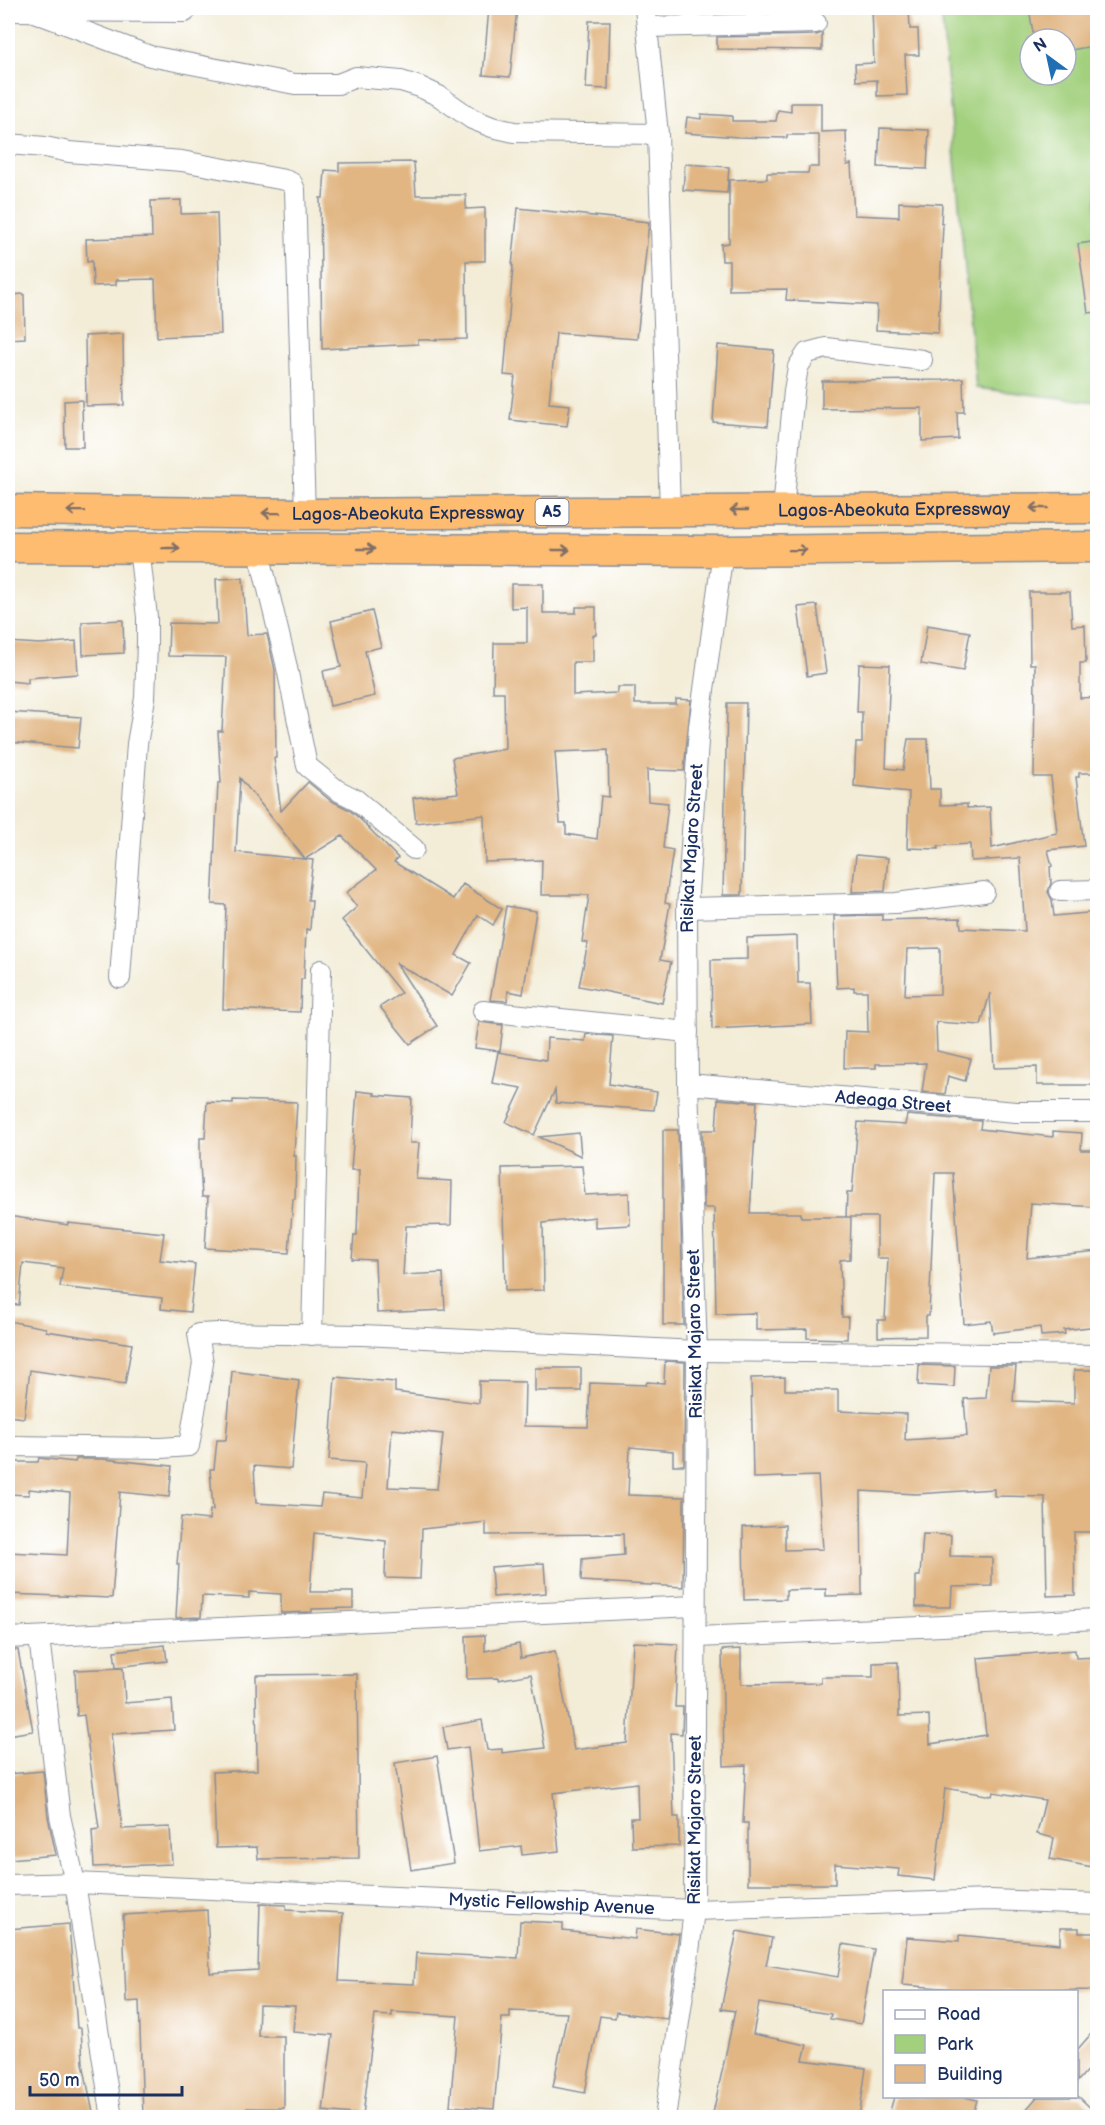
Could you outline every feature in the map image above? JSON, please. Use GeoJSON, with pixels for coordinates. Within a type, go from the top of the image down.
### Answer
{"type":"FeatureCollection","features":[{"type":"Feature","properties":{"kind":"highway","name":"Lagos-Abeokuta Expressway"},"geometry":{"type":"LineString","coordinates":[[8,510],[305,514],[1098,508]]}},
{"type":"Feature","properties":{"kind":"highway","name":"Lagos-Abeokuta Expressway"},"geometry":{"type":"LineString","coordinates":[[8,547],[723,551],[1098,547]]}},
{"type":"Feature","properties":{"kind":"street"},"geometry":{"type":"LineString","coordinates":[[645,8],[658,134],[670,511]]}},
{"type":"Feature","properties":{"kind":"street"},"geometry":{"type":"LineString","coordinates":[[8,11],[185,12]]}},
{"type":"Feature","properties":{"kind":"street"},"geometry":{"type":"LineString","coordinates":[[31,11],[150,56],[295,84],[338,84],[356,77],[401,81],[439,96],[472,119],[514,132],[658,134]]}},
{"type":"Feature","properties":{"kind":"street"},"geometry":{"type":"LineString","coordinates":[[648,27],[816,23]]}},
{"type":"Feature","properties":{"kind":"street"},"geometry":{"type":"LineString","coordinates":[[8,144],[45,147],[69,152],[182,161],[292,183],[296,190],[305,514]]}},
{"type":"Feature","properties":{"kind":"street"},"geometry":{"type":"LineString","coordinates":[[783,510],[794,390],[798,367],[807,353],[826,348],[922,360]]}},
{"type":"Feature","properties":{"kind":"street"},"geometry":{"type":"LineString","coordinates":[[120,978],[137,744],[145,698],[147,617],[140,548]]}},
{"type":"Feature","properties":{"kind":"street"},"geometry":{"type":"LineString","coordinates":[[258,548],[286,663],[307,766],[337,790],[355,800],[414,849]]}},
{"type":"Feature","properties":{"kind":"street","name":"Risikat Majaro Street"},"geometry":{"type":"LineString","coordinates":[[665,2118],[694,1910],[697,1351],[688,1084],[687,908],[699,726],[723,551]]}},
{"type":"Feature","properties":{"kind":"street"},"geometry":{"type":"LineString","coordinates":[[1060,891],[1098,890]]}},
{"type":"Feature","properties":{"kind":"street"},"geometry":{"type":"LineString","coordinates":[[687,908],[896,903],[984,892]]}},
{"type":"Feature","properties":{"kind":"street"},"geometry":{"type":"LineString","coordinates":[[312,1335],[321,970]]}},
{"type":"Feature","properties":{"kind":"street"},"geometry":{"type":"LineString","coordinates":[[483,1011],[688,1032]]}},
{"type":"Feature","properties":{"kind":"street","name":"Adeaga Street"},"geometry":{"type":"LineString","coordinates":[[688,1084],[1016,1112],[1098,1112]]}},
{"type":"Feature","properties":{"kind":"street"},"geometry":{"type":"LineString","coordinates":[[8,1446],[161,1448],[189,1446],[203,1363],[198,1334],[363,1335],[697,1351],[1098,1355]]}},
{"type":"Feature","properties":{"kind":"street"},"geometry":{"type":"LineString","coordinates":[[8,1638],[694,1606]]}},
{"type":"Feature","properties":{"kind":"street"},"geometry":{"type":"LineString","coordinates":[[696,1637],[1098,1619]]}},
{"type":"Feature","properties":{"kind":"street"},"geometry":{"type":"LineString","coordinates":[[39,1637],[60,1816],[75,1883],[112,2118]]}},
{"type":"Feature","properties":{"kind":"street","name":"Mystic Fellowship Avenue"},"geometry":{"type":"LineString","coordinates":[[8,1885],[75,1883],[694,1910],[990,1900],[1098,1904]]}},
{"type":"Feature","properties":{"kind":"green space"},"geometry":{"type":"Polygon","coordinates":[[[941,8],[1097,8],[1097,402],[976,388],[941,8]]]}},
{"type":"Feature","properties":{"kind":"building"},"geometry":{"type":"Polygon","coordinates":[[[489,8],[517,8],[510,77],[483,75],[489,8]]]}},
{"type":"Feature","properties":{"kind":"building"},"geometry":{"type":"Polygon","coordinates":[[[872,8],[909,8],[910,29],[918,29],[919,55],[905,55],[907,95],[877,96],[877,80],[856,81],[855,64],[874,63],[872,8]]]}},
{"type":"Feature","properties":{"kind":"building"},"geometry":{"type":"Polygon","coordinates":[[[1029,8],[1098,8],[1098,45],[1078,49],[1078,27],[1032,27],[1029,8]]]}},
{"type":"Feature","properties":{"kind":"building"},"geometry":{"type":"Polygon","coordinates":[[[589,21],[610,21],[608,89],[586,88],[589,21]]]}},
{"type":"Feature","properties":{"kind":"building"},"geometry":{"type":"Polygon","coordinates":[[[822,33],[822,50],[717,49],[717,37],[822,33]]]}},
{"type":"Feature","properties":{"kind":"building"},"geometry":{"type":"Polygon","coordinates":[[[791,103],[821,103],[821,132],[846,131],[847,165],[851,164],[854,215],[899,217],[899,202],[942,204],[938,333],[876,330],[877,305],[786,300],[787,289],[729,290],[729,261],[722,261],[721,244],[729,243],[729,180],[767,179],[767,173],[808,173],[809,167],[819,167],[819,135],[787,135],[787,138],[685,133],[687,117],[701,119],[701,114],[732,116],[732,121],[776,121],[778,110],[791,112],[791,103]]]}},
{"type":"Feature","properties":{"kind":"building"},"geometry":{"type":"Polygon","coordinates":[[[880,128],[929,130],[927,169],[878,167],[880,128]]]}},
{"type":"Feature","properties":{"kind":"building"},"geometry":{"type":"Polygon","coordinates":[[[414,162],[416,195],[466,195],[466,209],[485,208],[485,261],[466,261],[467,339],[418,340],[418,344],[322,349],[320,198],[323,198],[325,170],[339,171],[339,163],[414,162]]]}},
{"type":"Feature","properties":{"kind":"building"},"geometry":{"type":"Polygon","coordinates":[[[685,164],[729,167],[727,193],[683,190],[685,164]]]}},
{"type":"Feature","properties":{"kind":"building"},"geometry":{"type":"Polygon","coordinates":[[[181,200],[181,214],[217,213],[221,334],[157,337],[155,279],[116,280],[116,285],[93,286],[92,261],[87,262],[86,239],[152,237],[151,201],[181,200]]]}},
{"type":"Feature","properties":{"kind":"building"},"geometry":{"type":"Polygon","coordinates":[[[518,208],[649,222],[637,339],[556,333],[549,403],[570,405],[567,426],[510,420],[515,376],[504,375],[518,208]]]}},
{"type":"Feature","properties":{"kind":"building"},"geometry":{"type":"Polygon","coordinates":[[[1098,241],[1098,312],[1088,313],[1078,244],[1098,241]]]}},
{"type":"Feature","properties":{"kind":"building"},"geometry":{"type":"Polygon","coordinates":[[[24,294],[25,338],[8,339],[8,295],[24,294]]]}},
{"type":"Feature","properties":{"kind":"building"},"geometry":{"type":"Polygon","coordinates":[[[123,334],[124,405],[86,406],[85,336],[123,334]]]}},
{"type":"Feature","properties":{"kind":"building"},"geometry":{"type":"Polygon","coordinates":[[[718,345],[774,350],[768,426],[713,422],[718,345]]]}},
{"type":"Feature","properties":{"kind":"building"},"geometry":{"type":"Polygon","coordinates":[[[963,378],[964,412],[957,412],[958,439],[922,441],[922,408],[822,409],[822,381],[963,378]]]}},
{"type":"Feature","properties":{"kind":"building"},"geometry":{"type":"Polygon","coordinates":[[[82,400],[83,447],[65,447],[64,401],[82,400]]]}},
{"type":"Feature","properties":{"kind":"building"},"geometry":{"type":"Polygon","coordinates":[[[243,578],[247,635],[267,634],[275,670],[276,758],[274,758],[281,811],[308,782],[330,800],[348,809],[359,818],[398,858],[394,862],[453,899],[463,884],[502,909],[493,925],[478,915],[456,955],[471,963],[452,996],[396,963],[437,1026],[410,1044],[380,1007],[401,993],[342,920],[357,907],[346,893],[376,870],[342,836],[305,859],[240,778],[236,852],[313,860],[308,900],[312,900],[310,930],[306,929],[300,1012],[223,1009],[226,905],[212,904],[218,783],[221,783],[218,731],[222,731],[226,657],[168,656],[169,623],[218,624],[216,579],[243,578]]]}},
{"type":"Feature","properties":{"kind":"building"},"geometry":{"type":"Polygon","coordinates":[[[511,584],[543,584],[543,613],[576,613],[576,607],[596,607],[593,662],[573,662],[573,695],[617,693],[617,687],[635,687],[635,704],[676,704],[676,699],[691,700],[684,771],[647,770],[648,801],[668,803],[663,848],[673,850],[665,903],[670,904],[660,960],[671,962],[662,1003],[579,986],[588,943],[582,942],[589,895],[541,895],[542,860],[485,862],[484,815],[416,823],[413,798],[458,793],[452,758],[505,749],[504,692],[493,692],[494,643],[527,643],[527,607],[511,608],[511,584]],[[608,750],[555,752],[560,823],[566,823],[566,834],[597,839],[601,796],[609,797],[608,750]]]}},
{"type":"Feature","properties":{"kind":"building"},"geometry":{"type":"Polygon","coordinates":[[[1029,592],[1070,592],[1072,626],[1085,625],[1086,663],[1080,663],[1080,698],[1098,697],[1098,773],[1079,773],[1079,777],[1076,777],[1084,846],[1048,850],[1052,866],[1050,867],[1051,883],[1048,892],[1052,900],[1054,916],[1098,912],[1098,1013],[1093,1014],[1093,1085],[1037,1085],[1037,1067],[994,1068],[990,993],[981,1025],[936,1022],[937,1051],[971,1059],[965,1081],[948,1076],[945,1094],[922,1092],[926,1063],[876,1064],[876,1068],[844,1068],[845,1031],[868,1032],[867,991],[854,991],[854,987],[837,988],[834,916],[882,915],[882,920],[960,918],[961,928],[1025,931],[1020,858],[971,861],[970,844],[938,846],[938,849],[907,848],[909,792],[854,786],[856,743],[862,743],[862,712],[857,712],[859,664],[890,665],[886,768],[903,770],[908,739],[928,739],[930,789],[940,789],[940,805],[967,804],[967,808],[990,807],[992,848],[1057,833],[1051,777],[1034,777],[1035,664],[1030,664],[1029,592]],[[940,948],[907,949],[905,995],[940,994],[940,948]]]}},
{"type":"Feature","properties":{"kind":"building"},"geometry":{"type":"Polygon","coordinates":[[[817,605],[826,673],[807,676],[798,607],[817,605]]]}},
{"type":"Feature","properties":{"kind":"building"},"geometry":{"type":"Polygon","coordinates":[[[372,611],[381,647],[365,651],[375,696],[330,706],[323,671],[341,667],[331,621],[372,611]]]}},
{"type":"Feature","properties":{"kind":"building"},"geometry":{"type":"Polygon","coordinates":[[[123,620],[124,653],[83,655],[82,622],[123,620]]]}},
{"type":"Feature","properties":{"kind":"building"},"geometry":{"type":"Polygon","coordinates":[[[927,625],[970,632],[963,671],[921,664],[927,625]]]}},
{"type":"Feature","properties":{"kind":"building"},"geometry":{"type":"Polygon","coordinates":[[[76,641],[78,674],[28,678],[28,683],[8,681],[8,642],[40,644],[76,641]]]}},
{"type":"Feature","properties":{"kind":"building"},"geometry":{"type":"Polygon","coordinates":[[[727,703],[746,703],[742,895],[723,895],[727,703]]]}},
{"type":"Feature","properties":{"kind":"building"},"geometry":{"type":"Polygon","coordinates":[[[8,712],[81,717],[78,748],[8,742],[8,712]]]}},
{"type":"Feature","properties":{"kind":"building"},"geometry":{"type":"Polygon","coordinates":[[[856,855],[888,858],[885,891],[852,892],[856,855]]]}},
{"type":"Feature","properties":{"kind":"building"},"geometry":{"type":"Polygon","coordinates":[[[506,906],[536,911],[523,994],[508,991],[507,1001],[490,1000],[506,906]]]}},
{"type":"Feature","properties":{"kind":"building"},"geometry":{"type":"Polygon","coordinates":[[[797,936],[798,983],[810,983],[812,1024],[712,1029],[711,960],[747,959],[747,938],[797,936]]]}},
{"type":"Feature","properties":{"kind":"building"},"geometry":{"type":"Polygon","coordinates":[[[479,1022],[503,1025],[500,1051],[475,1048],[479,1022]]]}},
{"type":"Feature","properties":{"kind":"building"},"geometry":{"type":"Polygon","coordinates":[[[586,1034],[613,1036],[609,1084],[657,1092],[654,1110],[556,1103],[555,1090],[534,1135],[506,1122],[522,1088],[492,1083],[498,1052],[546,1060],[547,1038],[585,1041],[586,1034]]]}},
{"type":"Feature","properties":{"kind":"building"},"geometry":{"type":"Polygon","coordinates":[[[357,1091],[375,1093],[374,1095],[412,1098],[410,1143],[419,1143],[416,1179],[452,1181],[451,1225],[406,1226],[403,1275],[443,1273],[445,1310],[377,1313],[375,1260],[352,1259],[354,1235],[357,1235],[359,1170],[351,1170],[357,1091]]]}},
{"type":"Feature","properties":{"kind":"building"},"geometry":{"type":"Polygon","coordinates":[[[718,1099],[757,1102],[750,1213],[801,1213],[801,1217],[851,1217],[850,1259],[840,1260],[842,1317],[848,1317],[847,1339],[807,1338],[807,1329],[756,1330],[756,1313],[716,1314],[714,1208],[704,1208],[702,1130],[716,1130],[718,1099]]]}},
{"type":"Feature","properties":{"kind":"building"},"geometry":{"type":"Polygon","coordinates":[[[233,1100],[297,1102],[294,1156],[296,1156],[295,1199],[293,1199],[289,1253],[205,1248],[208,1197],[202,1197],[200,1138],[205,1138],[207,1102],[233,1103],[233,1100]]]}},
{"type":"Feature","properties":{"kind":"building"},"geometry":{"type":"Polygon","coordinates":[[[907,1115],[981,1121],[980,1129],[1053,1137],[1053,1131],[1082,1133],[1081,1150],[1098,1150],[1098,1207],[1031,1203],[1027,1258],[1098,1251],[1098,1326],[1064,1330],[1065,1334],[1041,1336],[1040,1327],[993,1333],[991,1321],[964,1324],[953,1173],[935,1173],[929,1316],[926,1316],[926,1336],[878,1337],[878,1320],[885,1320],[888,1258],[877,1258],[877,1217],[846,1217],[847,1193],[852,1193],[858,1122],[905,1125],[907,1115]]]}},
{"type":"Feature","properties":{"kind":"building"},"geometry":{"type":"Polygon","coordinates":[[[663,1130],[678,1130],[684,1325],[663,1325],[663,1130]]]}},
{"type":"Feature","properties":{"kind":"building"},"geometry":{"type":"Polygon","coordinates":[[[579,1133],[581,1156],[539,1137],[579,1133]]]}},
{"type":"Feature","properties":{"kind":"building"},"geometry":{"type":"Polygon","coordinates":[[[582,1166],[585,1195],[629,1193],[630,1225],[595,1227],[595,1217],[543,1223],[544,1290],[505,1291],[502,1168],[582,1166]]]}},
{"type":"Feature","properties":{"kind":"building"},"geometry":{"type":"Polygon","coordinates":[[[8,1216],[68,1225],[68,1223],[164,1233],[160,1260],[195,1264],[190,1312],[161,1309],[162,1298],[60,1287],[63,1268],[23,1263],[19,1305],[8,1304],[8,1216]]]}},
{"type":"Feature","properties":{"kind":"building"},"geometry":{"type":"Polygon","coordinates":[[[8,1321],[46,1328],[46,1331],[132,1344],[125,1384],[30,1370],[24,1418],[8,1416],[8,1321]]]}},
{"type":"Feature","properties":{"kind":"building"},"geometry":{"type":"Polygon","coordinates":[[[665,1361],[685,1362],[684,1465],[673,1465],[673,1451],[630,1447],[628,1495],[684,1497],[683,1587],[581,1581],[582,1559],[624,1555],[623,1534],[486,1535],[486,1522],[422,1529],[420,1579],[385,1578],[386,1541],[314,1533],[310,1592],[353,1592],[353,1608],[312,1609],[312,1612],[281,1613],[281,1594],[249,1592],[249,1598],[202,1596],[201,1617],[176,1618],[181,1517],[209,1520],[210,1510],[213,1510],[210,1469],[214,1469],[217,1440],[226,1440],[232,1371],[299,1380],[291,1469],[254,1466],[256,1503],[320,1507],[322,1494],[362,1498],[365,1463],[329,1460],[335,1377],[395,1382],[395,1392],[479,1403],[479,1381],[525,1382],[524,1426],[588,1427],[590,1383],[646,1385],[647,1382],[664,1383],[665,1361]],[[392,1429],[388,1487],[437,1489],[443,1434],[392,1429]]]}},
{"type":"Feature","properties":{"kind":"building"},"geometry":{"type":"Polygon","coordinates":[[[919,1365],[955,1366],[954,1387],[918,1385],[919,1365]]]}},
{"type":"Feature","properties":{"kind":"building"},"geometry":{"type":"Polygon","coordinates":[[[989,1366],[1016,1366],[1013,1401],[1074,1403],[1074,1370],[1098,1370],[1098,1532],[1074,1532],[1075,1595],[1047,1596],[1045,1497],[994,1496],[994,1489],[916,1494],[861,1491],[862,1595],[826,1596],[826,1589],[786,1590],[786,1599],[744,1600],[743,1527],[785,1525],[785,1550],[823,1549],[818,1476],[753,1478],[751,1378],[785,1377],[785,1390],[838,1390],[838,1411],[906,1414],[905,1440],[967,1436],[964,1399],[986,1398],[989,1366]]]}},
{"type":"Feature","properties":{"kind":"building"},"geometry":{"type":"Polygon","coordinates":[[[535,1368],[581,1368],[581,1391],[535,1391],[535,1368]]]}},
{"type":"Feature","properties":{"kind":"building"},"geometry":{"type":"Polygon","coordinates":[[[39,1458],[75,1462],[76,1459],[103,1459],[172,1466],[169,1497],[120,1492],[112,1598],[8,1594],[8,1552],[67,1555],[70,1493],[29,1489],[29,1495],[8,1494],[8,1462],[38,1462],[39,1458]]]}},
{"type":"Feature","properties":{"kind":"building"},"geometry":{"type":"Polygon","coordinates":[[[923,1534],[951,1535],[950,1556],[992,1557],[992,1586],[952,1587],[951,1607],[916,1607],[916,1576],[920,1576],[923,1534]]]}},
{"type":"Feature","properties":{"kind":"building"},"geometry":{"type":"Polygon","coordinates":[[[544,1563],[546,1593],[493,1597],[491,1567],[544,1563]]]}},
{"type":"Feature","properties":{"kind":"building"},"geometry":{"type":"Polygon","coordinates":[[[485,1635],[485,1651],[519,1644],[521,1658],[555,1651],[574,1750],[627,1743],[633,1642],[678,1644],[675,1707],[683,1707],[682,1734],[671,1733],[674,1817],[679,1817],[679,1846],[632,1847],[631,1818],[638,1818],[637,1783],[553,1793],[559,1851],[522,1855],[521,1846],[479,1851],[468,1747],[447,1750],[443,1727],[482,1720],[487,1750],[502,1749],[502,1753],[545,1748],[531,1674],[498,1680],[498,1678],[467,1679],[466,1636],[485,1635]]]}},
{"type":"Feature","properties":{"kind":"building"},"geometry":{"type":"Polygon","coordinates":[[[165,1645],[167,1661],[116,1667],[114,1651],[165,1645]]]}},
{"type":"Feature","properties":{"kind":"building"},"geometry":{"type":"Polygon","coordinates":[[[741,1649],[741,1684],[821,1683],[821,1677],[873,1677],[873,1663],[898,1662],[899,1716],[929,1715],[930,1744],[986,1735],[978,1658],[1075,1650],[1076,1658],[1098,1657],[1098,1868],[1050,1859],[1054,1838],[1037,1834],[1045,1800],[993,1792],[992,1796],[945,1788],[935,1880],[898,1876],[899,1869],[835,1864],[835,1884],[748,1884],[748,1823],[743,1823],[746,1765],[724,1766],[722,1650],[741,1649]]]}},
{"type":"Feature","properties":{"kind":"building"},"geometry":{"type":"Polygon","coordinates":[[[8,1650],[18,1650],[33,1731],[8,1735],[8,1650]]]}},
{"type":"Feature","properties":{"kind":"building"},"geometry":{"type":"Polygon","coordinates":[[[123,1668],[125,1703],[172,1699],[174,1730],[111,1734],[122,1829],[170,1827],[172,1864],[94,1867],[92,1830],[99,1829],[84,1715],[77,1716],[75,1670],[123,1668]]]}},
{"type":"Feature","properties":{"kind":"building"},"geometry":{"type":"Polygon","coordinates":[[[357,1674],[359,1858],[258,1859],[257,1847],[216,1848],[213,1772],[257,1770],[256,1675],[357,1674]]]}},
{"type":"Feature","properties":{"kind":"building"},"geometry":{"type":"Polygon","coordinates":[[[437,1756],[454,1863],[411,1870],[395,1763],[437,1756]]]}},
{"type":"Feature","properties":{"kind":"building"},"geometry":{"type":"Polygon","coordinates":[[[43,1771],[48,1817],[56,1855],[9,1859],[8,1774],[43,1771]]]}},
{"type":"Feature","properties":{"kind":"building"},"geometry":{"type":"Polygon","coordinates":[[[260,1904],[286,1905],[286,1910],[343,1913],[339,1981],[414,1984],[416,1953],[518,1958],[520,1921],[563,1923],[563,1931],[635,1939],[636,1929],[679,1934],[667,2019],[616,2012],[615,2018],[600,2016],[585,2093],[553,2087],[567,2013],[510,2011],[510,2018],[502,2018],[494,2109],[450,2106],[458,2016],[392,2012],[392,2016],[375,2015],[363,2115],[323,2111],[333,2035],[293,2032],[295,2006],[259,2005],[258,2036],[284,2036],[284,2108],[247,2108],[247,2111],[143,2117],[139,2001],[126,2002],[123,1915],[207,1910],[210,1973],[258,1970],[260,1904]]]}},
{"type":"Feature","properties":{"kind":"building"},"geometry":{"type":"Polygon","coordinates":[[[69,1924],[77,2028],[81,2028],[83,2063],[94,2118],[8,2118],[8,1929],[69,1924]]]}},
{"type":"Feature","properties":{"kind":"building"},"geometry":{"type":"Polygon","coordinates":[[[1060,1928],[1079,1928],[1079,1933],[1098,1933],[1098,1990],[954,1990],[902,1985],[907,1937],[959,1941],[959,1935],[1060,1944],[1060,1928]]]}},
{"type":"Feature","properties":{"kind":"building"},"geometry":{"type":"Polygon","coordinates":[[[737,1931],[772,1938],[766,1965],[838,1977],[843,1944],[874,1949],[861,2024],[830,2019],[831,2014],[759,2003],[753,2034],[807,2045],[803,2060],[866,2068],[859,2118],[734,2118],[713,2113],[735,2011],[721,2009],[737,1931]]]}},
{"type":"Feature","properties":{"kind":"building"},"geometry":{"type":"Polygon","coordinates":[[[1098,2026],[1098,2058],[1078,2081],[1078,2049],[1098,2026]]]}},
{"type":"Feature","properties":{"kind":"building"},"geometry":{"type":"Polygon","coordinates":[[[1079,2097],[1098,2115],[1098,2118],[1065,2118],[1055,2108],[1046,2118],[1019,2118],[1036,2098],[1079,2097]]]}},
{"type":"Feature","properties":{"kind":"building"},"geometry":{"type":"Polygon","coordinates":[[[894,2098],[969,2098],[977,2100],[972,2118],[888,2118],[894,2098]]]}}]}
